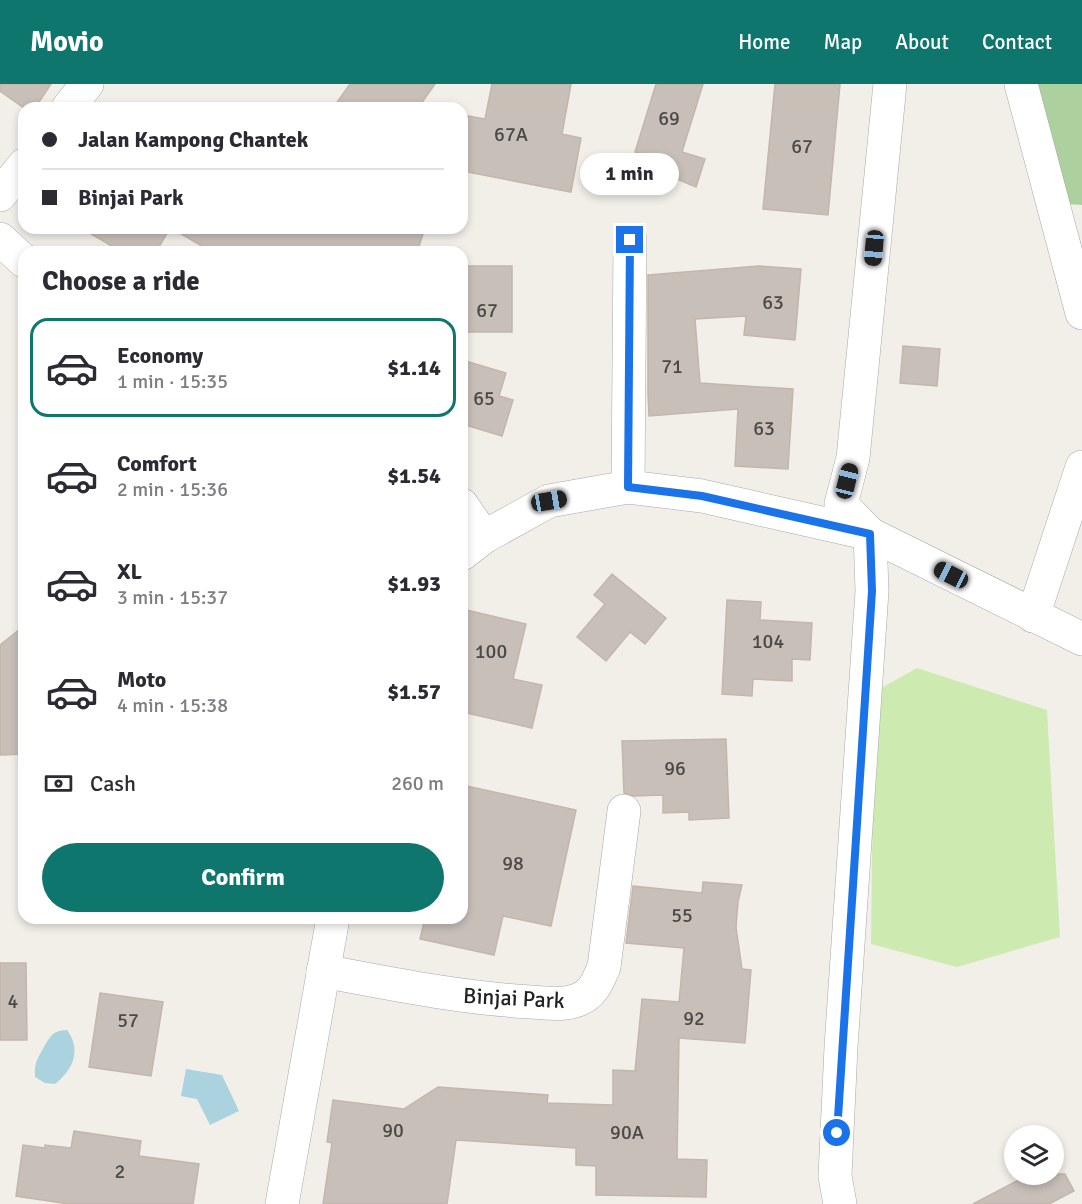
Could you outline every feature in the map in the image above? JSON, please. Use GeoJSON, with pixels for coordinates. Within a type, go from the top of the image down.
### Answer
{"type":"FeatureCollection","features":[{"type":"Feature","properties":{"kind":"street"},"geometry":{"type":"LineString","coordinates":[[73,102],[87,84]]}},
{"type":"Feature","properties":{"kind":"street"},"geometry":{"type":"LineString","coordinates":[[840,1204],[835,1176],[872,591],[870,534],[842,504],[853,458],[890,84]]}},
{"type":"Feature","properties":{"kind":"street"},"geometry":{"type":"LineString","coordinates":[[1021,84],[1082,313]]}},
{"type":"Feature","properties":{"kind":"street"},"geometry":{"type":"LineString","coordinates":[[0,195],[18,172]]}},
{"type":"Feature","properties":{"kind":"street"},"geometry":{"type":"LineString","coordinates":[[0,239],[18,256]]}},
{"type":"Feature","properties":{"kind":"street"},"geometry":{"type":"LineString","coordinates":[[628,487],[630,240]]}},
{"type":"Feature","properties":{"kind":"street"},"geometry":{"type":"LineString","coordinates":[[1033,616],[1082,467]]}},
{"type":"Feature","properties":{"kind":"street"},"geometry":{"type":"LineString","coordinates":[[468,527],[473,546],[549,501],[628,487],[702,496],[870,534],[1082,639]]}},
{"type":"Feature","properties":{"kind":"street","name":"Binjai Park"},"geometry":{"type":"LineString","coordinates":[[323,971],[439,993],[510,1001],[567,1004],[583,998],[594,989],[604,967],[624,811]]}},
{"type":"Feature","properties":{"kind":"street"},"geometry":{"type":"LineString","coordinates":[[282,1204],[332,924]]}},
{"type":"Feature","properties":{"kind":"green space"},"geometry":{"type":"Polygon","coordinates":[[[1037,84],[1082,84],[1082,205],[1067,204],[1037,84]]]}},
{"type":"Feature","properties":{"kind":"green space"},"geometry":{"type":"Polygon","coordinates":[[[917,668],[1047,710],[1060,937],[957,967],[871,944],[874,692],[917,668]]]}},
{"type":"Feature","properties":{"kind":"water"},"geometry":{"type":"Polygon","coordinates":[[[67,1030],[72,1037],[75,1052],[71,1066],[55,1084],[45,1083],[35,1077],[37,1060],[51,1036],[56,1032],[67,1030]]]}},
{"type":"Feature","properties":{"kind":"water"},"geometry":{"type":"Polygon","coordinates":[[[186,1069],[222,1075],[239,1111],[210,1125],[197,1099],[181,1096],[186,1069]]]}},
{"type":"Feature","properties":{"kind":"building"},"geometry":{"type":"Polygon","coordinates":[[[0,84],[51,84],[39,102],[18,104],[0,91],[0,84]]]}},
{"type":"Feature","properties":{"kind":"building"},"geometry":{"type":"Polygon","coordinates":[[[350,84],[435,84],[422,102],[337,102],[350,84]]]}},
{"type":"Feature","properties":{"kind":"building"},"geometry":{"type":"Polygon","coordinates":[[[492,84],[571,84],[562,134],[581,138],[571,192],[468,172],[468,116],[485,119],[492,84]]]}},
{"type":"Feature","properties":{"kind":"building"},"geometry":{"type":"Polygon","coordinates":[[[656,84],[703,84],[682,152],[705,159],[696,187],[672,177],[648,178],[654,157],[635,152],[656,84]]]}},
{"type":"Feature","properties":{"kind":"building"},"geometry":{"type":"Polygon","coordinates":[[[775,84],[840,84],[828,215],[763,209],[775,84]]]}},
{"type":"Feature","properties":{"kind":"building"},"geometry":{"type":"Polygon","coordinates":[[[91,234],[166,234],[160,246],[112,246],[91,234]]]}},
{"type":"Feature","properties":{"kind":"building"},"geometry":{"type":"Polygon","coordinates":[[[181,234],[423,234],[419,246],[202,246],[181,234]]]}},
{"type":"Feature","properties":{"kind":"building"},"geometry":{"type":"Polygon","coordinates":[[[468,266],[512,266],[512,332],[468,332],[468,266]]]}},
{"type":"Feature","properties":{"kind":"building"},"geometry":{"type":"Polygon","coordinates":[[[759,266],[801,269],[795,340],[744,335],[746,316],[695,319],[700,383],[793,389],[788,469],[735,466],[738,409],[649,416],[648,275],[759,266]]]}},
{"type":"Feature","properties":{"kind":"building"},"geometry":{"type":"Polygon","coordinates":[[[903,346],[940,349],[937,386],[900,383],[903,346]]]}},
{"type":"Feature","properties":{"kind":"building"},"geometry":{"type":"Polygon","coordinates":[[[468,362],[506,373],[499,396],[513,400],[502,436],[468,426],[468,362]]]}},
{"type":"Feature","properties":{"kind":"building"},"geometry":{"type":"Polygon","coordinates":[[[612,574],[666,618],[645,644],[630,632],[606,661],[577,637],[605,604],[594,595],[612,574]]]}},
{"type":"Feature","properties":{"kind":"building"},"geometry":{"type":"Polygon","coordinates":[[[727,600],[761,602],[760,620],[812,623],[810,660],[792,659],[792,681],[753,679],[752,696],[722,694],[727,600]]]}},
{"type":"Feature","properties":{"kind":"building"},"geometry":{"type":"Polygon","coordinates":[[[468,610],[526,624],[513,679],[542,685],[532,728],[468,713],[468,610]]]}},
{"type":"Feature","properties":{"kind":"building"},"geometry":{"type":"Polygon","coordinates":[[[18,631],[18,754],[0,755],[0,645],[18,631]]]}},
{"type":"Feature","properties":{"kind":"building"},"geometry":{"type":"Polygon","coordinates":[[[726,739],[729,818],[689,820],[689,812],[663,813],[663,795],[634,796],[624,793],[622,741],[726,739]]]}},
{"type":"Feature","properties":{"kind":"building"},"geometry":{"type":"Polygon","coordinates":[[[468,786],[576,810],[551,926],[503,916],[494,955],[420,939],[424,924],[468,924],[468,786]]]}},
{"type":"Feature","properties":{"kind":"building"},"geometry":{"type":"Polygon","coordinates":[[[703,882],[742,885],[736,927],[742,969],[751,970],[745,1043],[679,1038],[677,1159],[707,1160],[706,1197],[596,1195],[596,1166],[576,1165],[576,1148],[456,1140],[447,1204],[323,1204],[332,1143],[327,1142],[333,1100],[404,1109],[438,1087],[548,1095],[547,1103],[613,1105],[613,1070],[635,1071],[642,999],[679,1002],[684,948],[626,943],[633,886],[702,893],[703,882]]]}},
{"type":"Feature","properties":{"kind":"building"},"geometry":{"type":"Polygon","coordinates":[[[0,963],[26,963],[27,1040],[0,1040],[0,963]]]}},
{"type":"Feature","properties":{"kind":"building"},"geometry":{"type":"Polygon","coordinates":[[[100,993],[163,1002],[151,1076],[89,1067],[100,993]]]}},
{"type":"Feature","properties":{"kind":"building"},"geometry":{"type":"Polygon","coordinates":[[[74,1131],[141,1141],[139,1156],[199,1164],[193,1204],[69,1204],[16,1196],[23,1145],[71,1148],[74,1131]]]}},
{"type":"Feature","properties":{"kind":"building"},"geometry":{"type":"Polygon","coordinates":[[[1064,1174],[1074,1191],[1049,1204],[973,1204],[1009,1185],[1064,1185],[1064,1174]]]}},
{"type":"Feature","properties":{"kind":"route"},"geometry":{"type":"LineString","coordinates":[[630,240],[628,487],[702,496],[870,534],[872,591],[837,1133]]}}]}
